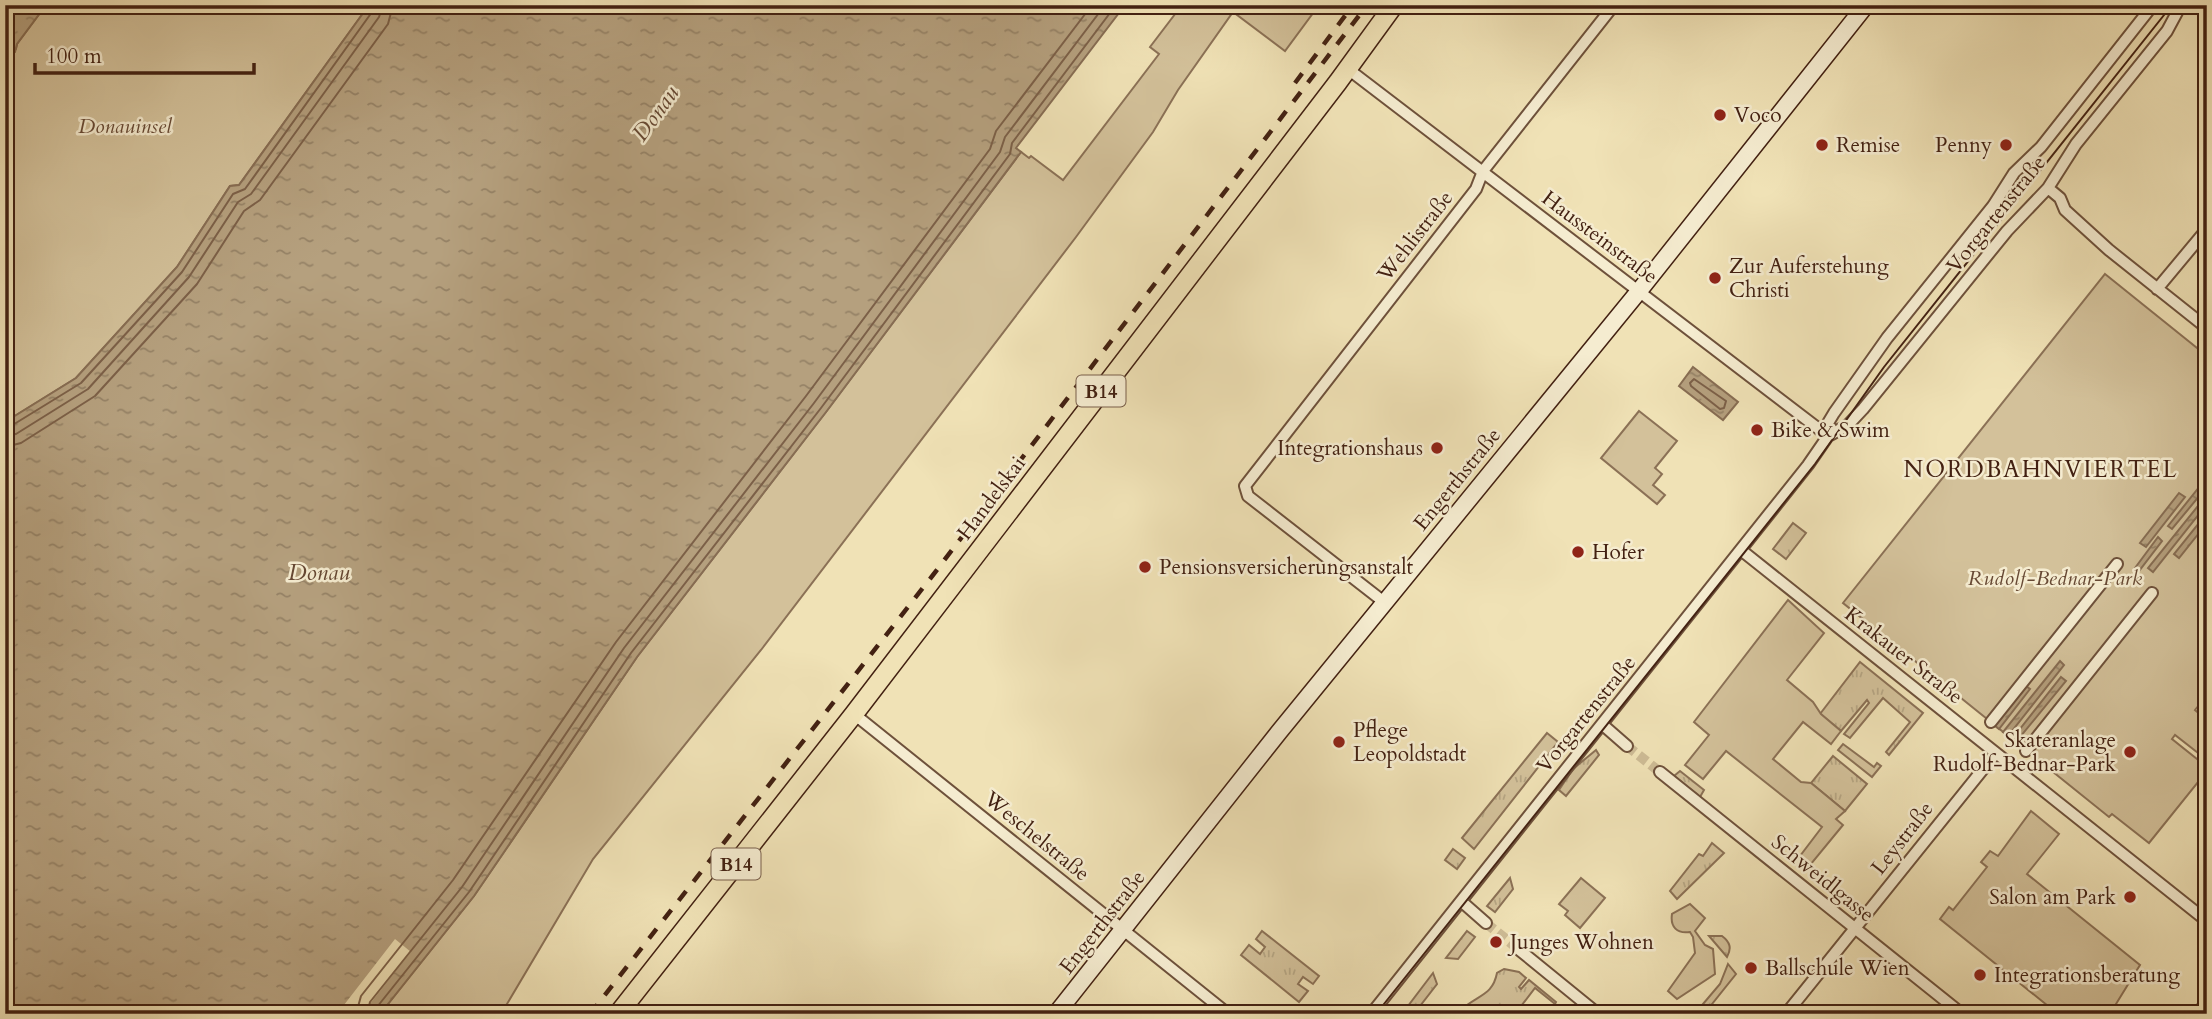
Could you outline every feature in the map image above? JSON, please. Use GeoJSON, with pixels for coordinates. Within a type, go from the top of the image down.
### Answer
{"type":"FeatureCollection","features":[{"type":"Feature","properties":{"kind":"main road","name":"Handelskai"},"geometry":{"type":"LineString","coordinates":[[618,1014],[854,714],[1348,69],[1394,5]]}},
{"type":"Feature","properties":{"kind":"street","name":"Wehlistraße"},"geometry":{"type":"LineString","coordinates":[[1384,602],[1248,496],[1246,484],[1476,189],[1483,171],[1614,5]]}},
{"type":"Feature","properties":{"kind":"street","name":"Engerthstraße"},"geometry":{"type":"LineString","coordinates":[[1056,1014],[1384,602],[1639,291],[1866,5]]}},
{"type":"Feature","properties":{"kind":"street","name":"Vorgartenstraße"},"geometry":{"type":"LineString","coordinates":[[1828,436],[1828,423],[1871,359],[1993,206],[2014,173],[2041,147],[2153,5]]}},
{"type":"Feature","properties":{"kind":"street","name":"Vorgartenstraße"},"geometry":{"type":"LineString","coordinates":[[1371,1014],[1603,725],[1828,436],[1848,425],[1863,410],[2007,230],[2048,188],[2076,144],[2167,31],[2181,5]]}},
{"type":"Feature","properties":{"kind":"street","name":"Haussteinstraße"},"geometry":{"type":"LineString","coordinates":[[1348,69],[1828,436]]}},
{"type":"Feature","properties":{"kind":"street"},"geometry":{"type":"LineString","coordinates":[[2048,188],[2060,198],[2065,210],[2109,250],[2207,328]]}},
{"type":"Feature","properties":{"kind":"street"},"geometry":{"type":"LineString","coordinates":[[2157,289],[2207,229]]}},
{"type":"Feature","properties":{"kind":"street","name":"Krakauer Straße"},"geometry":{"type":"LineString","coordinates":[[1741,550],[2207,920]]}},
{"type":"Feature","properties":{"kind":"street"},"geometry":{"type":"LineString","coordinates":[[1991,722],[2117,564]]}},
{"type":"Feature","properties":{"kind":"street"},"geometry":{"type":"LineString","coordinates":[[2026,751],[2152,593]]}},
{"type":"Feature","properties":{"kind":"street","name":"Weschelstraße"},"geometry":{"type":"LineString","coordinates":[[854,714],[1228,1014]]}},
{"type":"Feature","properties":{"kind":"street"},"geometry":{"type":"LineString","coordinates":[[1603,725],[1627,746]]}},
{"type":"Feature","properties":{"kind":"street","name":"Leystraße"},"geometry":{"type":"LineString","coordinates":[[1786,1014],[1996,753]]}},
{"type":"Feature","properties":{"kind":"street","name":"Schweidlgasse"},"geometry":{"type":"LineString","coordinates":[[1660,772],[1962,1014]]}},
{"type":"Feature","properties":{"kind":"street"},"geometry":{"type":"LineString","coordinates":[[1461,901],[1486,923]]}},
{"type":"Feature","properties":{"kind":"street"},"geometry":{"type":"LineString","coordinates":[[1517,948],[1598,1014]]}},
{"type":"Feature","properties":{"kind":"street"},"geometry":{"type":"LineString","coordinates":[[2197,1014],[2207,1002]]}},
{"type":"Feature","properties":{"kind":"green space","name":"Donauinsel"},"geometry":{"type":"Polygon","coordinates":[[[46,5],[369,5],[239,185],[230,186],[177,267],[76,378],[5,422],[5,56],[16,49],[46,5]]]}},
{"type":"Feature","properties":{"kind":"green space"},"geometry":{"type":"Polygon","coordinates":[[[1182,5],[1319,5],[1285,51],[1233,12],[1178,90],[1153,132],[1076,237],[761,650],[593,859],[501,1014],[380,1014],[474,896],[637,657],[826,412],[1021,152],[1029,158],[1031,156],[1063,180],[1159,54],[1150,47],[1182,5]]]}},
{"type":"Feature","properties":{"kind":"green space","name":"Rudolf-Bednar-Park"},"geometry":{"type":"Polygon","coordinates":[[[2105,274],[2207,356],[2207,695],[2195,710],[2207,720],[2207,760],[2175,735],[2172,739],[2207,767],[2207,771],[2149,843],[2112,814],[2109,817],[1843,603],[2105,274]]]}},
{"type":"Feature","properties":{"kind":"green space"},"geometry":{"type":"Polygon","coordinates":[[[1639,411],[1677,441],[1655,468],[1662,474],[1653,485],[1665,495],[1657,504],[1601,458],[1639,411]]]}},
{"type":"Feature","properties":{"kind":"green space"},"geometry":{"type":"Polygon","coordinates":[[[1793,523],[1806,533],[1786,559],[1773,549],[1793,523]]]}},
{"type":"Feature","properties":{"kind":"green space"},"geometry":{"type":"Polygon","coordinates":[[[1788,600],[1824,633],[1787,680],[1841,731],[1831,744],[1803,722],[1773,759],[1801,782],[1811,783],[1845,811],[1836,819],[1843,825],[1811,864],[1800,856],[1822,827],[1726,751],[1703,779],[1685,765],[1709,735],[1694,722],[1788,600]]]}},
{"type":"Feature","properties":{"kind":"green space"},"geometry":{"type":"Polygon","coordinates":[[[1860,662],[1923,713],[1889,755],[1886,752],[1910,722],[1883,698],[1850,738],[1844,734],[1869,703],[1867,700],[1841,731],[1820,714],[1860,662]]]}},
{"type":"Feature","properties":{"kind":"green space"},"geometry":{"type":"Polygon","coordinates":[[[1547,733],[1558,742],[1474,849],[1462,838],[1547,733]]]}},
{"type":"Feature","properties":{"kind":"green space"},"geometry":{"type":"Polygon","coordinates":[[[1843,744],[1874,767],[1877,763],[1881,766],[1872,777],[1838,750],[1843,744]]]}},
{"type":"Feature","properties":{"kind":"green space"},"geometry":{"type":"Polygon","coordinates":[[[1596,750],[1599,755],[1566,796],[1559,790],[1573,769],[1596,750]]]}},
{"type":"Feature","properties":{"kind":"green space"},"geometry":{"type":"Polygon","coordinates":[[[1833,756],[1867,784],[1845,811],[1811,783],[1833,756]]]}},
{"type":"Feature","properties":{"kind":"green space"},"geometry":{"type":"Polygon","coordinates":[[[1680,771],[1704,790],[1700,797],[1674,776],[1680,771]]]}},
{"type":"Feature","properties":{"kind":"green space"},"geometry":{"type":"Polygon","coordinates":[[[2031,811],[2059,834],[2027,874],[2140,965],[2116,1004],[2128,1014],[2058,1014],[1940,919],[1949,907],[1953,910],[1987,867],[1981,862],[1990,851],[1998,856],[2031,811]]]}},
{"type":"Feature","properties":{"kind":"green space"},"geometry":{"type":"Polygon","coordinates":[[[1712,843],[1724,853],[1677,899],[1670,891],[1699,854],[1703,856],[1712,843]]]}},
{"type":"Feature","properties":{"kind":"green space"},"geometry":{"type":"Polygon","coordinates":[[[1453,849],[1465,858],[1457,869],[1445,860],[1453,849]]]}},
{"type":"Feature","properties":{"kind":"green space"},"geometry":{"type":"Polygon","coordinates":[[[1510,878],[1513,889],[1495,912],[1487,906],[1510,878]]]}},
{"type":"Feature","properties":{"kind":"green space"},"geometry":{"type":"Polygon","coordinates":[[[1581,878],[1605,898],[1580,928],[1565,915],[1568,911],[1559,904],[1581,878]]]}},
{"type":"Feature","properties":{"kind":"green space"},"geometry":{"type":"Polygon","coordinates":[[[1690,904],[1705,918],[1695,931],[1705,945],[1713,949],[1715,974],[1677,999],[1668,991],[1695,953],[1693,937],[1690,932],[1675,929],[1672,914],[1690,904]]]}},
{"type":"Feature","properties":{"kind":"green space"},"geometry":{"type":"Polygon","coordinates":[[[1262,931],[1319,976],[1313,984],[1303,977],[1298,984],[1308,991],[1299,1002],[1241,955],[1249,945],[1260,954],[1265,947],[1256,939],[1262,931]]]}},
{"type":"Feature","properties":{"kind":"green space"},"geometry":{"type":"Polygon","coordinates":[[[1467,931],[1475,937],[1458,959],[1446,958],[1467,931]]]}},
{"type":"Feature","properties":{"kind":"green space"},"geometry":{"type":"Polygon","coordinates":[[[1709,936],[1722,936],[1727,941],[1730,948],[1727,957],[1709,936]]]}},
{"type":"Feature","properties":{"kind":"green space"},"geometry":{"type":"Polygon","coordinates":[[[1728,964],[1736,974],[1708,1009],[1703,1004],[1720,984],[1728,964]]]}},
{"type":"Feature","properties":{"kind":"green space"},"geometry":{"type":"Polygon","coordinates":[[[1504,969],[1519,972],[1526,978],[1519,987],[1521,989],[1529,980],[1556,1002],[1555,1004],[1535,988],[1515,1014],[1464,1014],[1467,1005],[1490,989],[1497,973],[1504,969]]]}},
{"type":"Feature","properties":{"kind":"green space"},"geometry":{"type":"Polygon","coordinates":[[[1433,973],[1437,984],[1420,1006],[1408,1006],[1433,973]]]}},
{"type":"Feature","properties":{"kind":"water"},"geometry":{"type":"Polygon","coordinates":[[[5,5],[46,5],[17,44],[15,52],[5,56],[5,5]]]}},
{"type":"Feature","properties":{"kind":"water","name":"Donau"},"geometry":{"type":"Polygon","coordinates":[[[369,5],[1125,5],[1016,148],[1021,152],[826,412],[637,657],[474,896],[380,1014],[5,1014],[5,422],[76,378],[177,267],[230,186],[239,185],[369,5]]]}},
{"type":"Feature","properties":{"kind":"water"},"geometry":{"type":"Polygon","coordinates":[[[1693,367],[1738,402],[1723,420],[1679,386],[1693,367]]]}},
{"type":"Feature","properties":{"kind":"water"},"geometry":{"type":"Polygon","coordinates":[[[2200,486],[2205,489],[2172,529],[2168,526],[2200,486]]]}},
{"type":"Feature","properties":{"kind":"water"},"geometry":{"type":"Polygon","coordinates":[[[2179,493],[2185,497],[2146,547],[2140,543],[2179,493]]]}},
{"type":"Feature","properties":{"kind":"water"},"geometry":{"type":"Polygon","coordinates":[[[2206,496],[2207,504],[2153,572],[2148,568],[2206,496]]]}},
{"type":"Feature","properties":{"kind":"water"},"geometry":{"type":"Polygon","coordinates":[[[2207,513],[2207,523],[2179,558],[2174,554],[2207,513]]]}},
{"type":"Feature","properties":{"kind":"water"},"geometry":{"type":"Polygon","coordinates":[[[2158,537],[2162,541],[2139,571],[2135,568],[2158,537]]]}},
{"type":"Feature","properties":{"kind":"water"},"geometry":{"type":"Polygon","coordinates":[[[2060,661],[2064,665],[2008,736],[2003,732],[2060,661]]]}},
{"type":"Feature","properties":{"kind":"water"},"geometry":{"type":"Polygon","coordinates":[[[2061,677],[2066,681],[2016,742],[2012,739],[2061,677]]]}},
{"type":"Feature","properties":{"kind":"water"},"geometry":{"type":"Polygon","coordinates":[[[2026,686],[2030,689],[1999,729],[1994,725],[2026,686]]]}},
{"type":"Feature","properties":{"kind":"pier"},"geometry":{"type":"Polygon","coordinates":[[[395,939],[411,952],[362,1014],[337,1014],[395,939]]]}},
{"type":"Feature","properties":{"kind":"tunnel"},"geometry":{"type":"LineString","coordinates":[[1627,746],[1660,772]]}},
{"type":"Feature","properties":{"kind":"tunnel"},"geometry":{"type":"LineString","coordinates":[[1486,923],[1517,948]]}},
{"type":"Feature","properties":{"kind":"tram line"},"geometry":{"type":"LineString","coordinates":[[1376,1014],[1815,464],[1884,367],[2172,5]]}},
{"type":"Feature","properties":{"kind":"railway"},"geometry":{"type":"LineString","coordinates":[[1295,83],[1353,5]]}},
{"type":"Feature","properties":{"kind":"railway"},"geometry":{"type":"LineString","coordinates":[[590,1014],[933,575],[1367,5]]}},
{"type":"Feature","properties":{"kind":"place","name":"Voco"},"geometry":{"type":"Point","coordinates":[1720,115]}},
{"type":"Feature","properties":{"kind":"place","name":"Remise"},"geometry":{"type":"Point","coordinates":[1822,145]}},
{"type":"Feature","properties":{"kind":"place","name":"Penny"},"geometry":{"type":"Point","coordinates":[2006,145]}},
{"type":"Feature","properties":{"kind":"place","name":"Zur Auferstehung Christi"},"geometry":{"type":"Point","coordinates":[1715,278]}},
{"type":"Feature","properties":{"kind":"place","name":"Bike & Swim"},"geometry":{"type":"Point","coordinates":[1757,430]}},
{"type":"Feature","properties":{"kind":"place","name":"Integrationshaus"},"geometry":{"type":"Point","coordinates":[1437,448]}},
{"type":"Feature","properties":{"kind":"place","name":"Hofer"},"geometry":{"type":"Point","coordinates":[1578,552]}},
{"type":"Feature","properties":{"kind":"place","name":"Pensionsversicherungsanstalt"},"geometry":{"type":"Point","coordinates":[1145,567]}},
{"type":"Feature","properties":{"kind":"place","name":"Pflege Leopoldstadt"},"geometry":{"type":"Point","coordinates":[1339,742]}},
{"type":"Feature","properties":{"kind":"place","name":"Skateranlage Rudolf-Bednar-Park"},"geometry":{"type":"Point","coordinates":[2130,752]}},
{"type":"Feature","properties":{"kind":"place","name":"Salon am Park"},"geometry":{"type":"Point","coordinates":[2130,897]}},
{"type":"Feature","properties":{"kind":"place","name":"Junges Wohnen"},"geometry":{"type":"Point","coordinates":[1496,942]}},
{"type":"Feature","properties":{"kind":"place","name":"Ballschule Wien"},"geometry":{"type":"Point","coordinates":[1751,968]}},
{"type":"Feature","properties":{"kind":"place","name":"Integrationsberatung"},"geometry":{"type":"Point","coordinates":[1980,975]}},
{"type":"Feature","properties":{"kind":"district","name":"NORDBAHNVIERTEL"},"geometry":{"type":"Point","coordinates":[2041,469]}}]}
